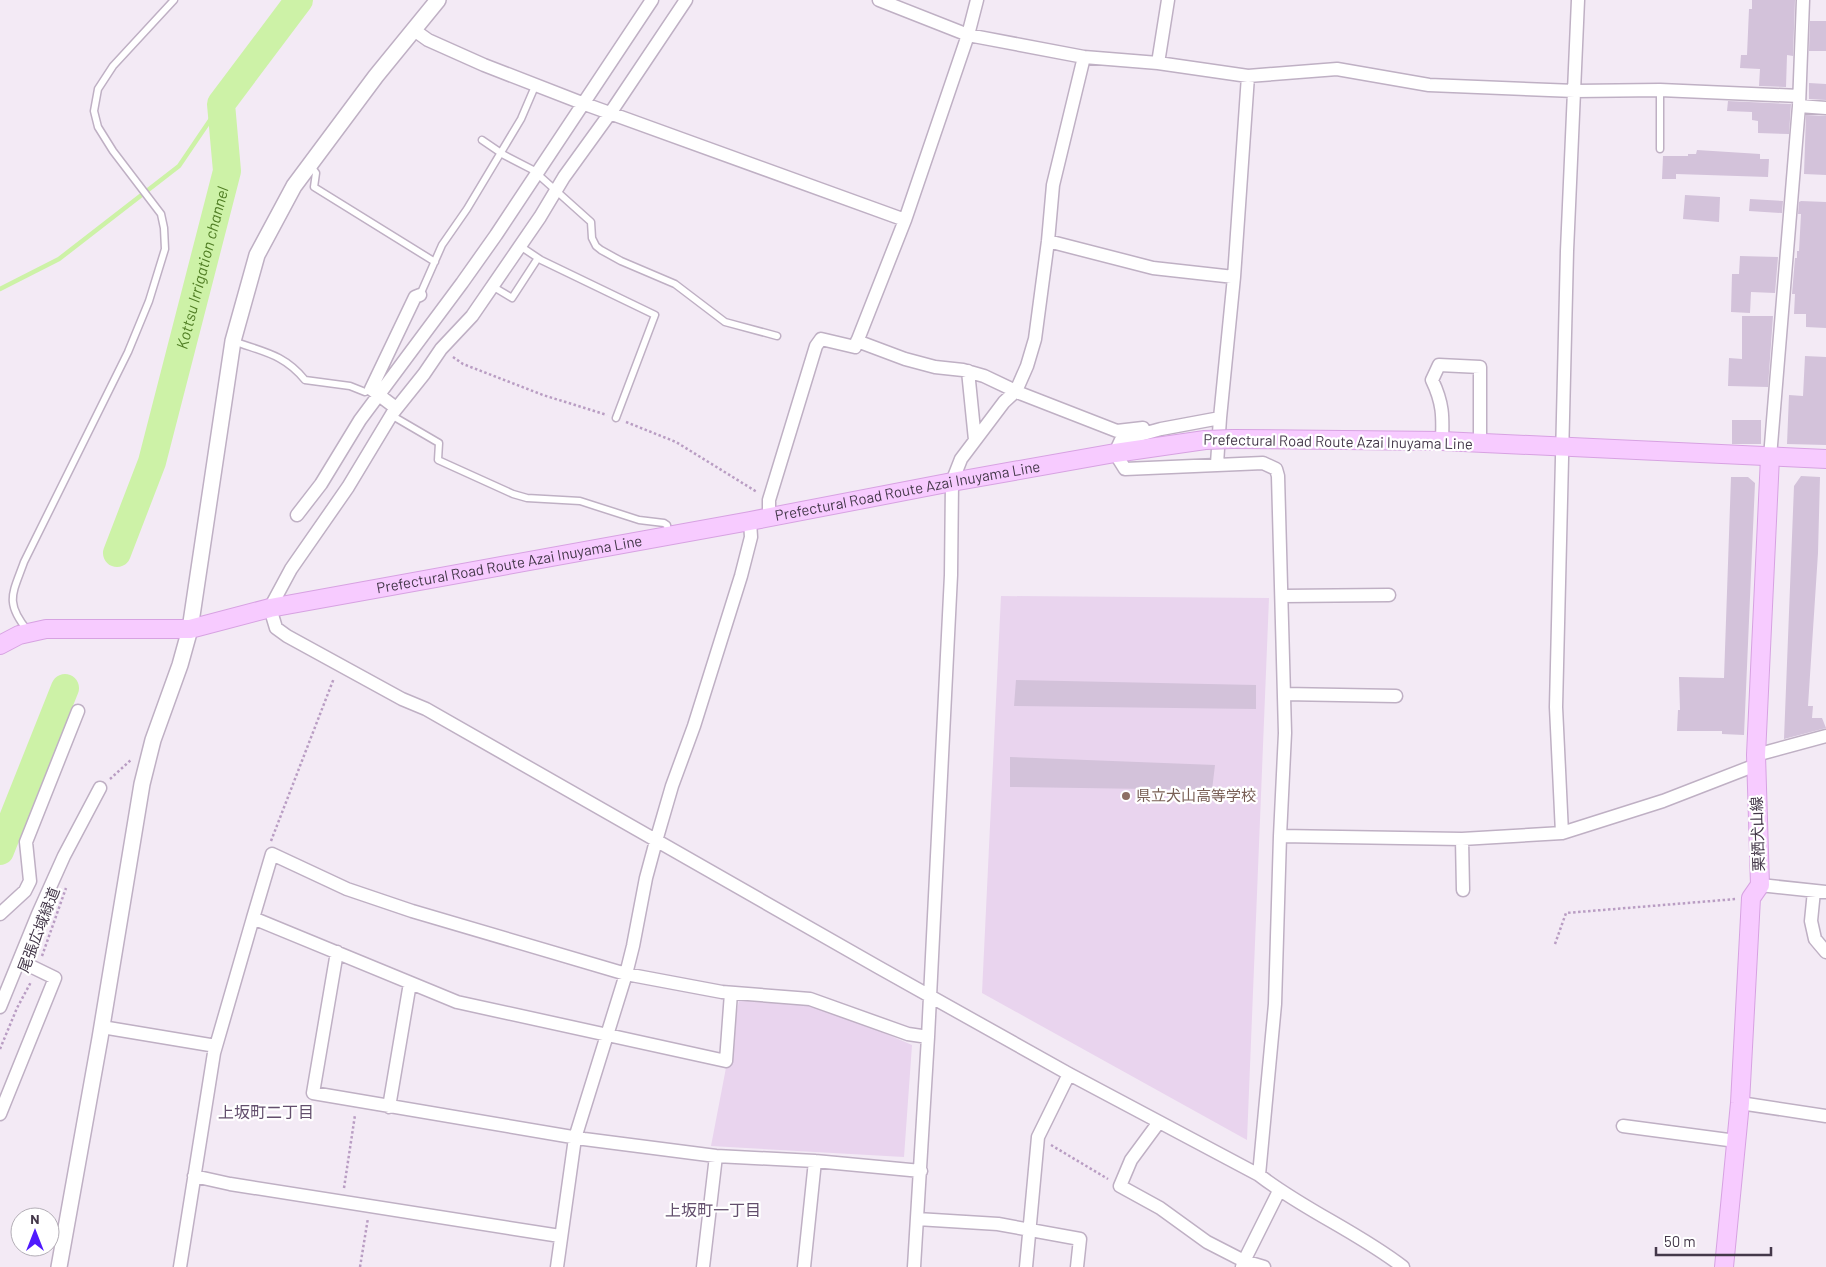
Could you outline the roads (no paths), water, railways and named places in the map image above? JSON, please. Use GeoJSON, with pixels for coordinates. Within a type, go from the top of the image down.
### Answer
{"type":"FeatureCollection","features":[{"type":"Feature","properties":{"kind":"main road","name":"Prefectural Road Route Azai Inuyama Line"},"geometry":{"type":"LineString","coordinates":[[0,645],[19,635],[46,629],[190,629],[270,608],[750,521],[952,482],[1115,453],[1203,440],[1442,441],[1826,459]]}},
{"type":"Feature","properties":{"kind":"main road","name":"栗栖犬山線"},"geometry":{"type":"LineString","coordinates":[[1724,1267],[1740,1103],[1756,892],[1756,760],[1770,457]]}},
{"type":"Feature","properties":{"kind":"street"},"geometry":{"type":"LineString","coordinates":[[59,1267],[102,1027],[142,784],[153,740],[180,665],[190,629],[232,341],[257,255],[294,186],[376,76],[438,0]]}},
{"type":"Feature","properties":{"kind":"street"},"geometry":{"type":"LineString","coordinates":[[375,392],[462,283],[537,174],[582,103],[652,0]]}},
{"type":"Feature","properties":{"kind":"street"},"geometry":{"type":"LineString","coordinates":[[686,0],[472,316],[442,349],[394,412],[348,487],[291,569],[270,608],[276,628],[286,636],[339,665],[426,709],[1069,1074],[1259,1176],[1279,1191],[1383,1252],[1403,1267]]}},
{"type":"Feature","properties":{"kind":"street"},"geometry":{"type":"LineString","coordinates":[[879,0],[968,35],[1084,57],[1158,63],[1248,76],[1337,69],[1428,85],[1575,91],[1660,90],[1799,101],[1826,108]]}},
{"type":"Feature","properties":{"kind":"street"},"geometry":{"type":"LineString","coordinates":[[769,517],[769,500],[816,346],[821,339],[855,347],[905,220],[968,35],[977,0]]}},
{"type":"Feature","properties":{"kind":"street"},"geometry":{"type":"LineString","coordinates":[[1158,63],[1168,0]]}},
{"type":"Feature","properties":{"kind":"street"},"geometry":{"type":"LineString","coordinates":[[1562,833],[1556,707],[1561,446],[1578,0]]}},
{"type":"Feature","properties":{"kind":"street"},"geometry":{"type":"LineString","coordinates":[[1770,457],[1799,101],[1803,0]]}},
{"type":"Feature","properties":{"kind":"street"},"geometry":{"type":"LineString","coordinates":[[414,30],[428,40],[484,66],[905,220]]}},
{"type":"Feature","properties":{"kind":"street"},"geometry":{"type":"LineString","coordinates":[[914,1267],[928,1038],[951,575],[952,482],[961,459],[1004,402],[1016,391],[1027,366],[1035,340],[1053,185],[1084,57]]}},
{"type":"Feature","properties":{"kind":"street"},"geometry":{"type":"LineString","coordinates":[[1218,464],[1220,418],[1234,277],[1248,76]]}},
{"type":"Feature","properties":{"kind":"street"},"geometry":{"type":"LineString","coordinates":[[1048,241],[1153,268],[1234,277]]}},
{"type":"Feature","properties":{"kind":"street"},"geometry":{"type":"LineString","coordinates":[[297,515],[321,484],[360,420],[375,392],[415,298],[420,295]]}},
{"type":"Feature","properties":{"kind":"street"},"geometry":{"type":"LineString","coordinates":[[857,341],[905,359],[935,367],[968,371],[984,376],[1016,391],[1117,431],[1149,427],[1161,429]]}},
{"type":"Feature","properties":{"kind":"street"},"geometry":{"type":"LineString","coordinates":[[1442,441],[1440,398],[1432,380],[1439,365],[1480,367],[1480,443]]}},
{"type":"Feature","properties":{"kind":"street"},"geometry":{"type":"LineString","coordinates":[[968,371],[975,440]]}},
{"type":"Feature","properties":{"kind":"street"},"geometry":{"type":"LineString","coordinates":[[375,392],[394,412]]}},
{"type":"Feature","properties":{"kind":"street"},"geometry":{"type":"LineString","coordinates":[[1220,418],[1161,429],[1121,440],[1115,453],[1125,469],[1218,464],[1263,464],[1276,469],[1278,476],[1283,596],[1285,733],[1275,1004],[1259,1176]]}},
{"type":"Feature","properties":{"kind":"street"},"geometry":{"type":"LineString","coordinates":[[557,1267],[574,1138],[626,974],[646,878],[672,786],[694,726],[741,576],[751,537],[750,521]]}},
{"type":"Feature","properties":{"kind":"street"},"geometry":{"type":"LineString","coordinates":[[1283,596],[1389,595]]}},
{"type":"Feature","properties":{"kind":"street"},"geometry":{"type":"LineString","coordinates":[[1284,694],[1396,696]]}},
{"type":"Feature","properties":{"kind":"street"},"geometry":{"type":"LineString","coordinates":[[0,914],[25,891],[30,881],[26,842],[78,711]]}},
{"type":"Feature","properties":{"kind":"street"},"geometry":{"type":"LineString","coordinates":[[1280,836],[1462,839],[1562,833],[1663,801],[1756,760],[1826,736]]}},
{"type":"Feature","properties":{"kind":"street"},"geometry":{"type":"LineString","coordinates":[[0,1007],[64,856],[100,788]]}},
{"type":"Feature","properties":{"kind":"street"},"geometry":{"type":"LineString","coordinates":[[1462,839],[1463,890]]}},
{"type":"Feature","properties":{"kind":"street"},"geometry":{"type":"LineString","coordinates":[[180,1267],[216,1046],[272,854],[347,889],[403,908],[626,974],[731,993],[810,999],[908,1034],[928,1038]]}},
{"type":"Feature","properties":{"kind":"street"},"geometry":{"type":"LineString","coordinates":[[1756,892],[1820,891],[1812,921],[1815,939],[1826,952]]}},
{"type":"Feature","properties":{"kind":"street"},"geometry":{"type":"LineString","coordinates":[[253,918],[457,1002],[726,1061],[731,993]]}},
{"type":"Feature","properties":{"kind":"street"},"geometry":{"type":"LineString","coordinates":[[337,952],[313,1093],[574,1138],[716,1156],[815,1161],[920,1171]]}},
{"type":"Feature","properties":{"kind":"street"},"geometry":{"type":"LineString","coordinates":[[0,1114],[55,978],[20,960]]}},
{"type":"Feature","properties":{"kind":"street"},"geometry":{"type":"LineString","coordinates":[[389,1107],[410,984]]}},
{"type":"Feature","properties":{"kind":"street"},"geometry":{"type":"LineString","coordinates":[[102,1027],[216,1046]]}},
{"type":"Feature","properties":{"kind":"street"},"geometry":{"type":"LineString","coordinates":[[1026,1267],[1038,1137],[1069,1074]]}},
{"type":"Feature","properties":{"kind":"street"},"geometry":{"type":"LineString","coordinates":[[1740,1103],[1826,1116]]}},
{"type":"Feature","properties":{"kind":"street"},"geometry":{"type":"LineString","coordinates":[[1159,1122],[1131,1160],[1120,1186],[1160,1208],[1207,1242],[1243,1264],[1264,1267]]}},
{"type":"Feature","properties":{"kind":"street"},"geometry":{"type":"LineString","coordinates":[[1623,1126],[1736,1141]]}},
{"type":"Feature","properties":{"kind":"street"},"geometry":{"type":"LineString","coordinates":[[703,1267],[716,1156]]}},
{"type":"Feature","properties":{"kind":"street"},"geometry":{"type":"LineString","coordinates":[[804,1267],[815,1161]]}},
{"type":"Feature","properties":{"kind":"street"},"geometry":{"type":"LineString","coordinates":[[194,1176],[230,1184],[560,1236]]}},
{"type":"Feature","properties":{"kind":"street"},"geometry":{"type":"LineString","coordinates":[[1243,1264],[1279,1191]]}},
{"type":"Feature","properties":{"kind":"street"},"geometry":{"type":"LineString","coordinates":[[917,1219],[998,1224],[1080,1239],[1077,1267]]}},
{"type":"Feature","properties":{"kind":"lane"},"geometry":{"type":"LineString","coordinates":[[30,632],[14,610],[12,597],[24,562],[128,352],[149,301],[164,249],[164,228],[161,214],[98,127],[94,111],[98,89],[113,66],[174,0]]}},
{"type":"Feature","properties":{"kind":"lane"},"geometry":{"type":"LineString","coordinates":[[420,295],[442,245],[502,153],[521,120],[536,84]]}},
{"type":"Feature","properties":{"kind":"lane"},"geometry":{"type":"LineString","coordinates":[[1660,90],[1660,150]]}},
{"type":"Feature","properties":{"kind":"lane"},"geometry":{"type":"LineString","coordinates":[[482,140],[537,174],[591,222],[592,238],[596,246],[601,250],[621,261],[675,284],[725,322],[778,336]]}},
{"type":"Feature","properties":{"kind":"lane"},"geometry":{"type":"LineString","coordinates":[[310,165],[316,173],[314,187],[435,262]]}},
{"type":"Feature","properties":{"kind":"lane"},"geometry":{"type":"LineString","coordinates":[[520,246],[538,258],[655,314],[616,418]]}},
{"type":"Feature","properties":{"kind":"lane"},"geometry":{"type":"LineString","coordinates":[[492,286],[512,298],[538,258]]}},
{"type":"Feature","properties":{"kind":"lane"},"geometry":{"type":"LineString","coordinates":[[232,341],[282,358],[296,369],[305,380],[350,386],[365,392],[375,392]]}},
{"type":"Feature","properties":{"kind":"lane"},"geometry":{"type":"LineString","coordinates":[[394,412],[439,443],[438,460],[513,494],[527,498],[580,501],[639,520],[664,523],[668,536]]}},
{"type":"Feature","properties":{"kind":"waterway","name":"Kottsu Irrigation channel"},"geometry":{"type":"LineString","coordinates":[[117,553],[152,462],[227,171],[221,104],[299,0]]}},
{"type":"Feature","properties":{"kind":"waterway"},"geometry":{"type":"LineString","coordinates":[[0,289],[59,259],[179,166],[221,104]]}},
{"type":"Feature","properties":{"kind":"waterway","name":"Kottsu Irrigation channel"},"geometry":{"type":"LineString","coordinates":[[0,851],[65,688]]}},
{"type":"Feature","properties":{"kind":"place","name":"県立犬山高等学校"},"geometry":{"type":"Point","coordinates":[1126,796]}},
{"type":"Feature","properties":{"kind":"district","name":"上坂町二丁目"},"geometry":{"type":"Point","coordinates":[266,1112]}},
{"type":"Feature","properties":{"kind":"district","name":"上坂町一丁目"},"geometry":{"type":"Point","coordinates":[713,1210]}}]}
